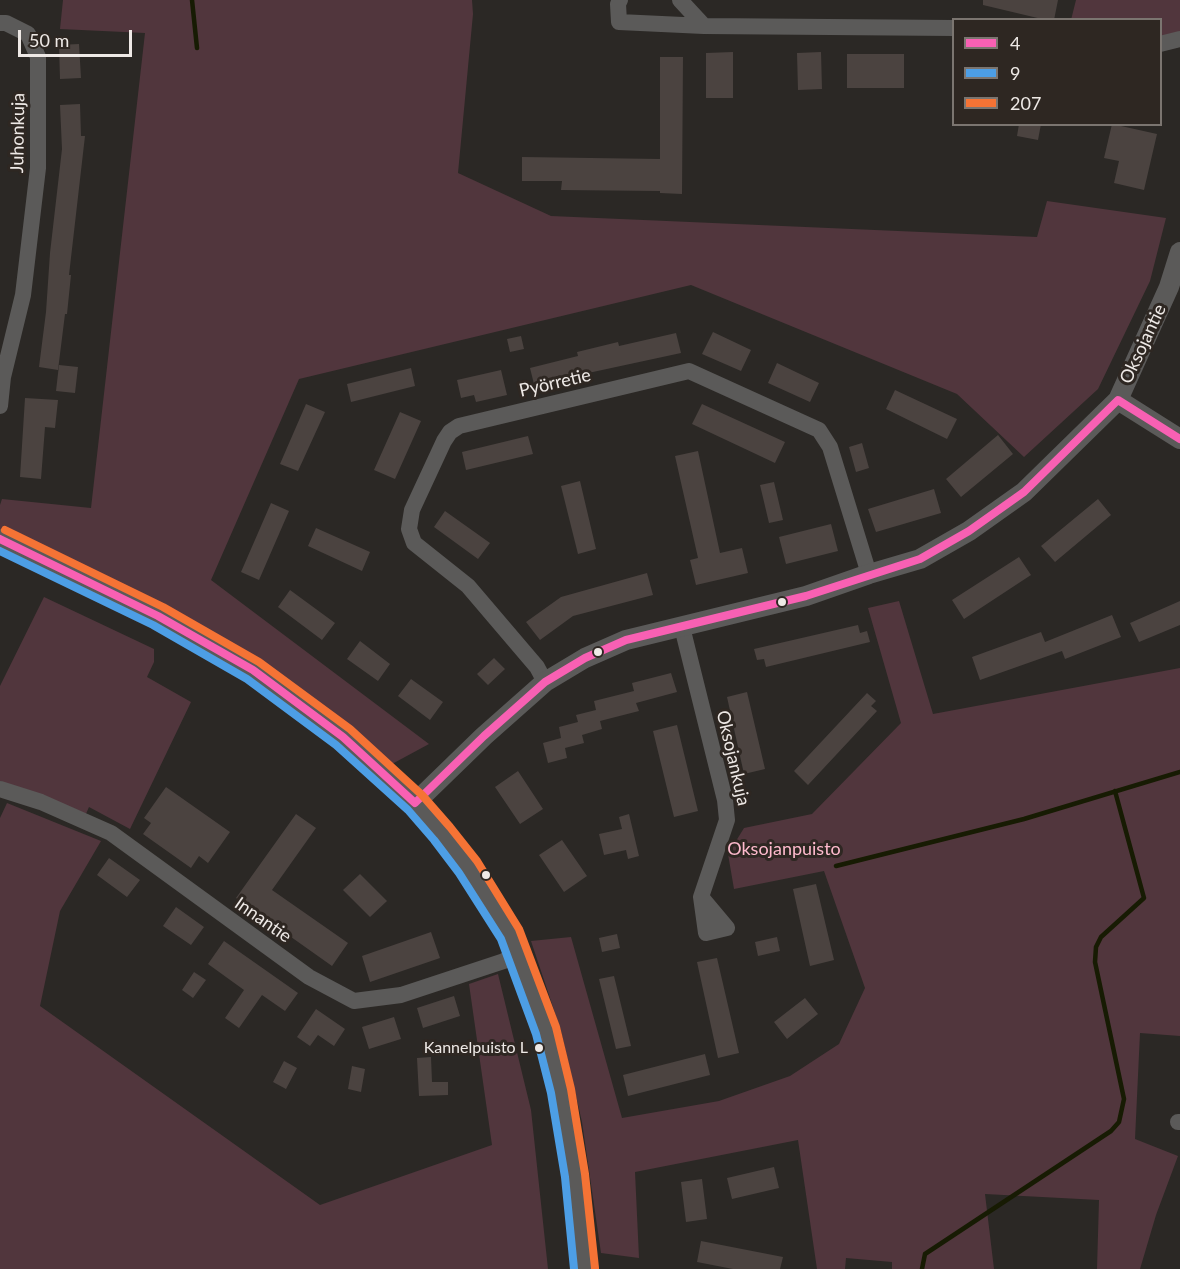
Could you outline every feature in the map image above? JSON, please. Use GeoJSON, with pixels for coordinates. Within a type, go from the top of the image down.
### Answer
{"type":"FeatureCollection","features":[{"type":"Feature","properties":{"kind":"street"},"geometry":{"type":"LineString","coordinates":[[620,0],[618,22],[704,26],[952,28]]}},
{"type":"Feature","properties":{"kind":"street"},"geometry":{"type":"LineString","coordinates":[[680,0],[704,26]]}},
{"type":"Feature","properties":{"kind":"street","name":"Juhonkuja"},"geometry":{"type":"LineString","coordinates":[[0,23],[6,23],[28,34],[38,57],[38,157],[23,295],[3,377],[0,406]]}},
{"type":"Feature","properties":{"kind":"street"},"geometry":{"type":"LineString","coordinates":[[1162,44],[1180,39]]}},
{"type":"Feature","properties":{"kind":"street","name":"Oksojantie"},"geometry":{"type":"LineString","coordinates":[[415,803],[484,736],[545,682],[585,658],[626,640],[806,596],[869,574],[920,560],[969,531],[1024,492],[1118,400],[1169,287],[1180,252]]}},
{"type":"Feature","properties":{"kind":"street","name":"Pyörretie"},"geometry":{"type":"LineString","coordinates":[[545,682],[537,668],[468,586],[414,543],[409,529],[412,510],[444,441],[450,432],[459,426],[689,371],[819,430],[830,447],[869,574]]}},
{"type":"Feature","properties":{"kind":"street"},"geometry":{"type":"LineString","coordinates":[[1118,400],[1180,439]]}},
{"type":"Feature","properties":{"kind":"street"},"geometry":{"type":"LineString","coordinates":[[0,539],[158,616],[254,670],[344,736],[415,803],[468,867],[510,934],[546,1031],[561,1091],[575,1176],[585,1269]]}},
{"type":"Feature","properties":{"kind":"street","name":"Oksojankuja"},"geometry":{"type":"LineString","coordinates":[[682,627],[727,820],[701,897]]}},
{"type":"Feature","properties":{"kind":"street","name":"Innantie"},"geometry":{"type":"LineString","coordinates":[[0,789],[41,802],[111,833],[300,970],[354,1001],[401,995],[504,961],[518,952]]}},
{"type":"Feature","properties":{"kind":"green space"},"geometry":{"type":"Polygon","coordinates":[[[63,0],[472,0],[473,14],[458,173],[551,216],[1037,237],[1047,201],[1166,218],[1150,281],[1098,389],[1024,457],[957,394],[691,285],[299,379],[211,580],[429,744],[392,764],[261,660],[53,551],[0,529],[2,499],[91,508],[145,33],[60,29],[63,0]]]}},
{"type":"Feature","properties":{"kind":"green space"},"geometry":{"type":"Polygon","coordinates":[[[1076,0],[1180,0],[1180,42],[1162,40],[1162,18],[1072,18],[1076,0]]]}},
{"type":"Feature","properties":{"kind":"green space"},"geometry":{"type":"Polygon","coordinates":[[[44,597],[154,649],[154,662],[147,677],[191,702],[130,829],[89,807],[85,816],[0,781],[0,686],[44,597]]]}},
{"type":"Feature","properties":{"kind":"green space","name":"Oksojanpuisto"},"geometry":{"type":"Polygon","coordinates":[[[899,601],[933,714],[1180,668],[1180,1036],[1140,1033],[1135,1139],[1178,1156],[1156,1215],[1140,1269],[1097,1269],[1099,1200],[985,1194],[994,1269],[892,1269],[892,1262],[846,1258],[845,1269],[817,1269],[798,1140],[635,1172],[639,1258],[601,1253],[582,1122],[561,1031],[531,941],[571,937],[622,1118],[719,1101],[790,1076],[839,1044],[865,988],[824,871],[734,889],[728,854],[744,828],[812,814],[901,723],[868,608],[899,601]]]}},
{"type":"Feature","properties":{"kind":"green space"},"geometry":{"type":"Polygon","coordinates":[[[7,803],[101,841],[60,911],[40,1006],[320,1205],[492,1145],[469,984],[498,974],[531,1110],[548,1269],[0,1269],[0,818],[7,803]]]}},
{"type":"Feature","properties":{"kind":"building"},"geometry":{"type":"Polygon","coordinates":[[[983,0],[1058,0],[1054,18],[1038,18],[983,5],[983,0]]]}},
{"type":"Feature","properties":{"kind":"building"},"geometry":{"type":"Polygon","coordinates":[[[79,44],[81,78],[60,79],[59,45],[79,44]]]}},
{"type":"Feature","properties":{"kind":"building"},"geometry":{"type":"Polygon","coordinates":[[[733,52],[733,98],[706,98],[706,53],[733,52]]]}},
{"type":"Feature","properties":{"kind":"building"},"geometry":{"type":"Polygon","coordinates":[[[821,52],[822,89],[798,90],[797,53],[821,52]]]}},
{"type":"Feature","properties":{"kind":"building"},"geometry":{"type":"Polygon","coordinates":[[[847,54],[904,54],[904,88],[847,88],[847,54]]]}},
{"type":"Feature","properties":{"kind":"building"},"geometry":{"type":"Polygon","coordinates":[[[660,57],[683,57],[682,194],[660,193],[660,191],[561,190],[562,181],[522,181],[522,157],[660,159],[660,57]]]}},
{"type":"Feature","properties":{"kind":"building"},"geometry":{"type":"Polygon","coordinates":[[[80,104],[81,136],[85,136],[69,275],[71,275],[67,314],[65,314],[58,370],[39,367],[62,149],[60,105],[80,104]]]}},
{"type":"Feature","properties":{"kind":"building"},"geometry":{"type":"Polygon","coordinates":[[[1019,126],[1041,126],[1038,140],[1017,136],[1019,126]]]}},
{"type":"Feature","properties":{"kind":"building"},"geometry":{"type":"Polygon","coordinates":[[[1112,126],[1157,134],[1144,190],[1114,183],[1119,161],[1104,158],[1112,126]]]}},
{"type":"Feature","properties":{"kind":"building"},"geometry":{"type":"Polygon","coordinates":[[[713,332],[751,350],[741,371],[702,354],[713,332]]]}},
{"type":"Feature","properties":{"kind":"building"},"geometry":{"type":"Polygon","coordinates":[[[676,333],[681,353],[565,378],[565,380],[535,388],[530,368],[578,356],[577,352],[618,342],[619,346],[676,333]]]}},
{"type":"Feature","properties":{"kind":"building"},"geometry":{"type":"Polygon","coordinates":[[[521,336],[524,349],[510,352],[507,339],[521,336]]]}},
{"type":"Feature","properties":{"kind":"building"},"geometry":{"type":"Polygon","coordinates":[[[777,363],[819,383],[810,402],[768,383],[777,363]]]}},
{"type":"Feature","properties":{"kind":"building"},"geometry":{"type":"Polygon","coordinates":[[[59,365],[78,367],[75,393],[56,391],[59,365]]]}},
{"type":"Feature","properties":{"kind":"building"},"geometry":{"type":"Polygon","coordinates":[[[411,368],[415,386],[351,402],[347,384],[411,368]]]}},
{"type":"Feature","properties":{"kind":"building"},"geometry":{"type":"Polygon","coordinates":[[[501,370],[507,395],[476,402],[474,395],[461,398],[457,380],[501,370]]]}},
{"type":"Feature","properties":{"kind":"building"},"geometry":{"type":"Polygon","coordinates":[[[895,390],[957,419],[947,439],[886,409],[895,390]]]}},
{"type":"Feature","properties":{"kind":"building"},"geometry":{"type":"Polygon","coordinates":[[[25,398],[58,400],[55,428],[45,427],[41,479],[20,477],[25,398]]]}},
{"type":"Feature","properties":{"kind":"building"},"geometry":{"type":"Polygon","coordinates":[[[306,404],[325,412],[298,471],[280,464],[306,404]]]}},
{"type":"Feature","properties":{"kind":"building"},"geometry":{"type":"Polygon","coordinates":[[[702,404],[785,442],[775,463],[692,424],[702,404]]]}},
{"type":"Feature","properties":{"kind":"building"},"geometry":{"type":"Polygon","coordinates":[[[400,412],[421,421],[395,479],[374,470],[400,412]]]}},
{"type":"Feature","properties":{"kind":"building"},"geometry":{"type":"Polygon","coordinates":[[[998,435],[1013,454],[961,497],[946,479],[998,435]]]}},
{"type":"Feature","properties":{"kind":"building"},"geometry":{"type":"Polygon","coordinates":[[[528,436],[533,454],[466,470],[462,452],[528,436]]]}},
{"type":"Feature","properties":{"kind":"building"},"geometry":{"type":"Polygon","coordinates":[[[862,443],[869,468],[856,472],[849,447],[862,443]]]}},
{"type":"Feature","properties":{"kind":"building"},"geometry":{"type":"Polygon","coordinates":[[[698,451],[720,553],[742,548],[748,573],[696,585],[690,560],[698,558],[675,456],[698,451]]]}},
{"type":"Feature","properties":{"kind":"building"},"geometry":{"type":"Polygon","coordinates":[[[580,481],[596,549],[578,554],[561,486],[580,481]]]}},
{"type":"Feature","properties":{"kind":"building"},"geometry":{"type":"Polygon","coordinates":[[[774,482],[783,520],[769,523],[760,485],[774,482]]]}},
{"type":"Feature","properties":{"kind":"building"},"geometry":{"type":"Polygon","coordinates":[[[934,489],[941,513],[876,532],[868,509],[934,489]]]}},
{"type":"Feature","properties":{"kind":"building"},"geometry":{"type":"Polygon","coordinates":[[[1098,499],[1111,515],[1055,562],[1041,546],[1098,499]]]}},
{"type":"Feature","properties":{"kind":"building"},"geometry":{"type":"Polygon","coordinates":[[[271,503],[289,511],[259,580],[241,572],[271,503]]]}},
{"type":"Feature","properties":{"kind":"building"},"geometry":{"type":"Polygon","coordinates":[[[445,511],[490,543],[478,559],[434,527],[445,511]]]}},
{"type":"Feature","properties":{"kind":"building"},"geometry":{"type":"Polygon","coordinates":[[[831,524],[838,551],[786,564],[779,537],[831,524]]]}},
{"type":"Feature","properties":{"kind":"building"},"geometry":{"type":"Polygon","coordinates":[[[316,528],[370,552],[362,571],[308,546],[316,528]]]}},
{"type":"Feature","properties":{"kind":"building"},"geometry":{"type":"Polygon","coordinates":[[[1019,557],[1031,575],[964,619],[952,600],[1019,557]]]}},
{"type":"Feature","properties":{"kind":"building"},"geometry":{"type":"Polygon","coordinates":[[[647,573],[653,595],[573,616],[540,640],[526,622],[561,597],[647,573]]]}},
{"type":"Feature","properties":{"kind":"building"},"geometry":{"type":"Polygon","coordinates":[[[290,590],[335,623],[322,640],[278,607],[290,590]]]}},
{"type":"Feature","properties":{"kind":"building"},"geometry":{"type":"Polygon","coordinates":[[[1180,601],[1180,625],[1139,642],[1130,623],[1180,601]]]}},
{"type":"Feature","properties":{"kind":"building"},"geometry":{"type":"Polygon","coordinates":[[[1112,615],[1121,637],[1065,659],[1062,651],[980,680],[972,657],[1041,632],[1045,642],[1112,615]]]}},
{"type":"Feature","properties":{"kind":"building"},"geometry":{"type":"Polygon","coordinates":[[[858,625],[860,633],[867,631],[870,642],[766,667],[764,659],[757,660],[754,649],[858,625]]]}},
{"type":"Feature","properties":{"kind":"building"},"geometry":{"type":"Polygon","coordinates":[[[360,641],[390,664],[378,681],[347,659],[360,641]]]}},
{"type":"Feature","properties":{"kind":"building"},"geometry":{"type":"Polygon","coordinates":[[[494,658],[505,669],[488,685],[477,674],[494,658]]]}},
{"type":"Feature","properties":{"kind":"building"},"geometry":{"type":"Polygon","coordinates":[[[671,673],[677,692],[636,703],[639,711],[600,721],[602,729],[582,735],[584,743],[565,748],[567,758],[548,763],[543,743],[561,738],[559,727],[578,722],[576,715],[596,710],[594,701],[634,691],[632,683],[671,673]]]}},
{"type":"Feature","properties":{"kind":"building"},"geometry":{"type":"Polygon","coordinates":[[[411,679],[443,702],[430,720],[398,696],[411,679]]]}},
{"type":"Feature","properties":{"kind":"building"},"geometry":{"type":"Polygon","coordinates":[[[747,692],[765,769],[744,774],[727,697],[747,692]]]}},
{"type":"Feature","properties":{"kind":"building"},"geometry":{"type":"Polygon","coordinates":[[[867,693],[876,701],[871,706],[877,711],[808,785],[794,771],[867,693]]]}},
{"type":"Feature","properties":{"kind":"building"},"geometry":{"type":"Polygon","coordinates":[[[677,725],[698,811],[674,817],[653,731],[677,725]]]}},
{"type":"Feature","properties":{"kind":"building"},"geometry":{"type":"Polygon","coordinates":[[[518,771],[543,809],[520,824],[495,787],[518,771]]]}},
{"type":"Feature","properties":{"kind":"building"},"geometry":{"type":"Polygon","coordinates":[[[166,787],[230,832],[208,863],[199,856],[191,868],[143,834],[151,823],[144,818],[166,787]]]}},
{"type":"Feature","properties":{"kind":"building"},"geometry":{"type":"Polygon","coordinates":[[[296,814],[316,828],[272,890],[348,943],[332,966],[236,898],[296,814]]]}},
{"type":"Feature","properties":{"kind":"building"},"geometry":{"type":"Polygon","coordinates":[[[629,814],[639,856],[628,859],[626,850],[604,855],[599,834],[622,829],[619,817],[629,814]]]}},
{"type":"Feature","properties":{"kind":"building"},"geometry":{"type":"Polygon","coordinates":[[[562,840],[587,876],[564,892],[539,855],[562,840]]]}},
{"type":"Feature","properties":{"kind":"building"},"geometry":{"type":"Polygon","coordinates":[[[109,858],[140,880],[127,897],[97,875],[109,858]]]}},
{"type":"Feature","properties":{"kind":"building"},"geometry":{"type":"Polygon","coordinates":[[[360,874],[387,901],[370,917],[343,890],[360,874]]]}},
{"type":"Feature","properties":{"kind":"building"},"geometry":{"type":"Polygon","coordinates":[[[816,884],[834,960],[810,966],[793,889],[816,884]]]}},
{"type":"Feature","properties":{"kind":"building"},"geometry":{"type":"Polygon","coordinates":[[[176,907],[204,927],[191,945],[163,926],[176,907]]]}},
{"type":"Feature","properties":{"kind":"building"},"geometry":{"type":"Polygon","coordinates":[[[431,932],[440,958],[370,982],[362,956],[431,932]]]}},
{"type":"Feature","properties":{"kind":"building"},"geometry":{"type":"Polygon","coordinates":[[[617,934],[620,948],[602,952],[599,938],[617,934]]]}},
{"type":"Feature","properties":{"kind":"building"},"geometry":{"type":"Polygon","coordinates":[[[777,937],[780,951],[758,956],[755,942],[777,937]]]}},
{"type":"Feature","properties":{"kind":"building"},"geometry":{"type":"Polygon","coordinates":[[[224,941],[298,993],[285,1011],[262,995],[239,1028],[225,1018],[244,990],[208,964],[224,941]]]}},
{"type":"Feature","properties":{"kind":"building"},"geometry":{"type":"Polygon","coordinates":[[[717,958],[739,1053],[718,1058],[697,962],[717,958]]]}},
{"type":"Feature","properties":{"kind":"building"},"geometry":{"type":"Polygon","coordinates":[[[194,972],[206,980],[193,998],[182,990],[194,972]]]}},
{"type":"Feature","properties":{"kind":"building"},"geometry":{"type":"Polygon","coordinates":[[[614,976],[631,1046],[616,1049],[599,979],[614,976]]]}},
{"type":"Feature","properties":{"kind":"building"},"geometry":{"type":"Polygon","coordinates":[[[454,996],[460,1016],[423,1028],[417,1008],[454,996]]]}},
{"type":"Feature","properties":{"kind":"building"},"geometry":{"type":"Polygon","coordinates":[[[805,998],[818,1014],[787,1039],[774,1022],[805,998]]]}},
{"type":"Feature","properties":{"kind":"building"},"geometry":{"type":"Polygon","coordinates":[[[316,1009],[345,1029],[334,1046],[318,1035],[310,1046],[297,1037],[316,1009]]]}},
{"type":"Feature","properties":{"kind":"building"},"geometry":{"type":"Polygon","coordinates":[[[394,1017],[401,1039],[369,1049],[362,1027],[394,1017]]]}},
{"type":"Feature","properties":{"kind":"building"},"geometry":{"type":"Polygon","coordinates":[[[705,1054],[710,1075],[628,1096],[623,1075],[705,1054]]]}},
{"type":"Feature","properties":{"kind":"building"},"geometry":{"type":"Polygon","coordinates":[[[431,1057],[432,1082],[448,1082],[448,1095],[419,1096],[417,1058],[431,1057]]]}},
{"type":"Feature","properties":{"kind":"building"},"geometry":{"type":"Polygon","coordinates":[[[284,1061],[297,1068],[286,1089],[273,1082],[284,1061]]]}},
{"type":"Feature","properties":{"kind":"building"},"geometry":{"type":"Polygon","coordinates":[[[352,1066],[365,1069],[361,1092],[348,1089],[352,1066]]]}},
{"type":"Feature","properties":{"kind":"building"},"geometry":{"type":"Polygon","coordinates":[[[774,1167],[779,1188],[732,1199],[727,1178],[774,1167]]]}},
{"type":"Feature","properties":{"kind":"building"},"geometry":{"type":"Polygon","coordinates":[[[702,1179],[707,1219],[686,1222],[681,1182],[702,1179]]]}},
{"type":"Feature","properties":{"kind":"building"},"geometry":{"type":"Polygon","coordinates":[[[701,1241],[783,1257],[780,1269],[733,1269],[697,1262],[701,1241]]]}},
{"type":"Feature","properties":{"kind":"waterway"},"geometry":{"type":"LineString","coordinates":[[192,0],[197,48]]}},
{"type":"Feature","properties":{"kind":"waterway"},"geometry":{"type":"LineString","coordinates":[[836,866],[1024,819],[1180,772]]}},
{"type":"Feature","properties":{"kind":"waterway"},"geometry":{"type":"LineString","coordinates":[[922,1269],[925,1254],[1111,1131],[1119,1122],[1124,1099],[1095,962],[1096,947],[1101,937],[1144,898],[1115,791]]}},
{"type":"Feature","properties":{"kind":"transit line","name":"4"},"geometry":{"type":"LineString","coordinates":[[0,539],[158,616],[253,670],[343,737],[415,803],[484,736],[545,682],[585,658],[626,640],[806,596],[920,559],[969,531],[1024,492],[1118,400],[1180,439]]}},
{"type":"Feature","properties":{"kind":"transit line","name":"207"},"geometry":{"type":"LineString","coordinates":[[5,530],[163,607],[259,662],[350,729],[422,795],[450,827],[477,861],[519,929],[556,1027],[571,1089],[585,1174],[595,1268]]}},
{"type":"Feature","properties":{"kind":"transit line","name":"9"},"geometry":{"type":"LineString","coordinates":[[0,551],[153,625],[247,679],[336,745],[408,810],[434,840],[459,873],[501,939],[536,1034],[551,1093],[565,1177],[574,1269]]}},
{"type":"Feature","properties":{"kind":"place","name":"Kannelpuisto L"},"geometry":{"type":"Point","coordinates":[539,1048]}}]}
